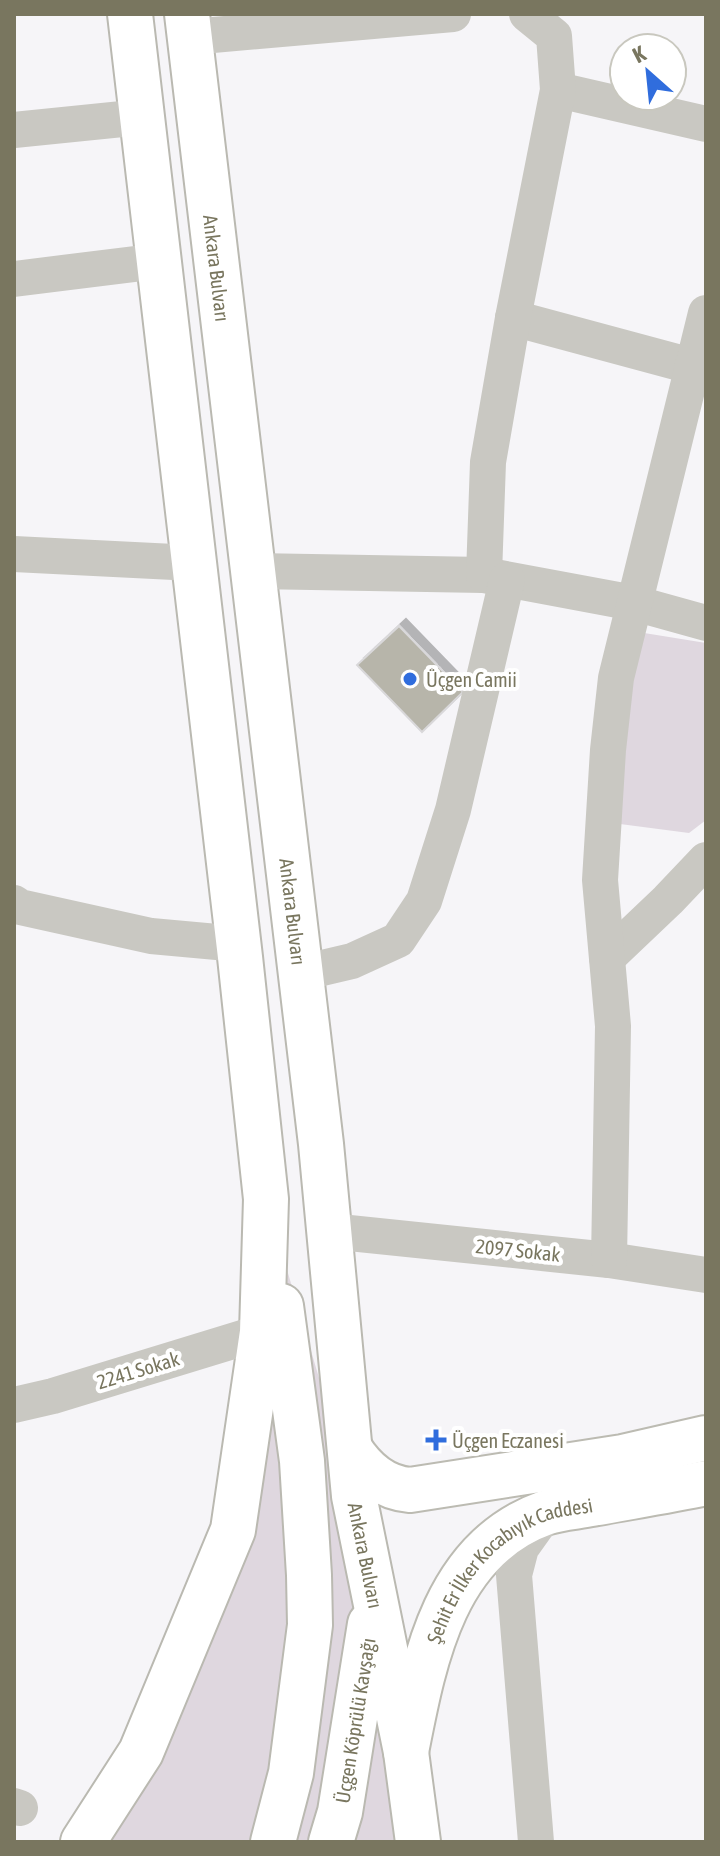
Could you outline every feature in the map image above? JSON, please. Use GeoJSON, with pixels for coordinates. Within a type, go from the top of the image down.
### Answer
{"type":"FeatureCollection","features":[{"type":"Feature","properties":{"kind":"main road"},"geometry":{"type":"LineString","coordinates":[[130,14],[266,1199],[302,1461],[310,1625],[291,1773],[273,1842]]}},
{"type":"Feature","properties":{"kind":"main road","name":"Ankara Bulvarı"},"geometry":{"type":"LineString","coordinates":[[188,26],[301,973],[330,1231],[354,1496],[406,1752],[415,1825]]}},
{"type":"Feature","properties":{"kind":"main road"},"geometry":{"type":"LineString","coordinates":[[83,1842],[141,1752],[233,1530],[262,1332],[266,1199]]}},
{"type":"Feature","properties":{"kind":"main road"},"geometry":{"type":"LineString","coordinates":[[350,1449],[358,1462],[379,1479],[395,1489],[410,1490],[623,1457],[706,1438]]}},
{"type":"Feature","properties":{"kind":"main road","name":"Şehit Er İlker Kocabıyık Caddesi"},"geometry":{"type":"LineString","coordinates":[[406,1752],[423,1666],[447,1606],[466,1571],[503,1533],[546,1513],[706,1483]]}},
{"type":"Feature","properties":{"kind":"main road","name":"Üçgen Köprülü Kavşağı"},"geometry":{"type":"LineString","coordinates":[[331,1842],[340,1812],[375,1598]]}},
{"type":"Feature","properties":{"kind":"street"},"geometry":{"type":"LineString","coordinates":[[188,26],[453,14]]}},
{"type":"Feature","properties":{"kind":"street"},"geometry":{"type":"LineString","coordinates":[[301,973],[352,961],[398,940],[424,901],[453,810],[496,578],[488,462],[558,90],[554,36],[527,14]]}},
{"type":"Feature","properties":{"kind":"street"},"geometry":{"type":"LineString","coordinates":[[558,90],[706,124]]}},
{"type":"Feature","properties":{"kind":"street"},"geometry":{"type":"LineString","coordinates":[[14,130],[142,117]]}},
{"type":"Feature","properties":{"kind":"street"},"geometry":{"type":"LineString","coordinates":[[14,279],[159,261]]}},
{"type":"Feature","properties":{"kind":"street"},"geometry":{"type":"LineString","coordinates":[[609,1260],[613,1026],[600,880],[608,750],[616,678],[699,368],[706,313]]}},
{"type":"Feature","properties":{"kind":"street"},"geometry":{"type":"LineString","coordinates":[[513,318],[699,368]]}},
{"type":"Feature","properties":{"kind":"street"},"geometry":{"type":"LineString","coordinates":[[14,554],[194,563]]}},
{"type":"Feature","properties":{"kind":"street"},"geometry":{"type":"LineString","coordinates":[[253,571],[496,578],[634,603],[706,623]]}},
{"type":"Feature","properties":{"kind":"street"},"geometry":{"type":"LineString","coordinates":[[607,958],[706,860]]}},
{"type":"Feature","properties":{"kind":"street"},"geometry":{"type":"LineString","coordinates":[[16,915],[151,936],[239,944]]}},
{"type":"Feature","properties":{"kind":"street","name":"2097 Sokak"},"geometry":{"type":"LineString","coordinates":[[330,1231],[609,1260],[706,1275]]}},
{"type":"Feature","properties":{"kind":"street","name":"2241 Sokak"},"geometry":{"type":"LineString","coordinates":[[14,1405],[262,1332]]}},
{"type":"Feature","properties":{"kind":"street"},"geometry":{"type":"LineString","coordinates":[[536,1842],[514,1575],[521,1548],[546,1513]]}},
{"type":"Feature","properties":{"kind":"shaded area"},"geometry":{"type":"Polygon","coordinates":[[[638,632],[706,643],[706,820],[689,833],[620,824],[625,712],[638,632]]]}},
{"type":"Feature","properties":{"kind":"shaded area"},"geometry":{"type":"Polygon","coordinates":[[[266,1199],[354,1496],[418,1842],[83,1842],[233,1530],[266,1199]]]}},
{"type":"Feature","properties":{"kind":"building","name":"Üçgen Camii"},"geometry":{"type":"Polygon","coordinates":[[[399,626],[463,692],[422,732],[357,665],[399,626]]]}},
{"type":"Feature","properties":{"kind":"place","name":"Üçgen Camii"},"geometry":{"type":"Point","coordinates":[410,679]}},
{"type":"Feature","properties":{"kind":"place","name":"Üçgen Eczanesi"},"geometry":{"type":"Point","coordinates":[436,1440]}}]}
